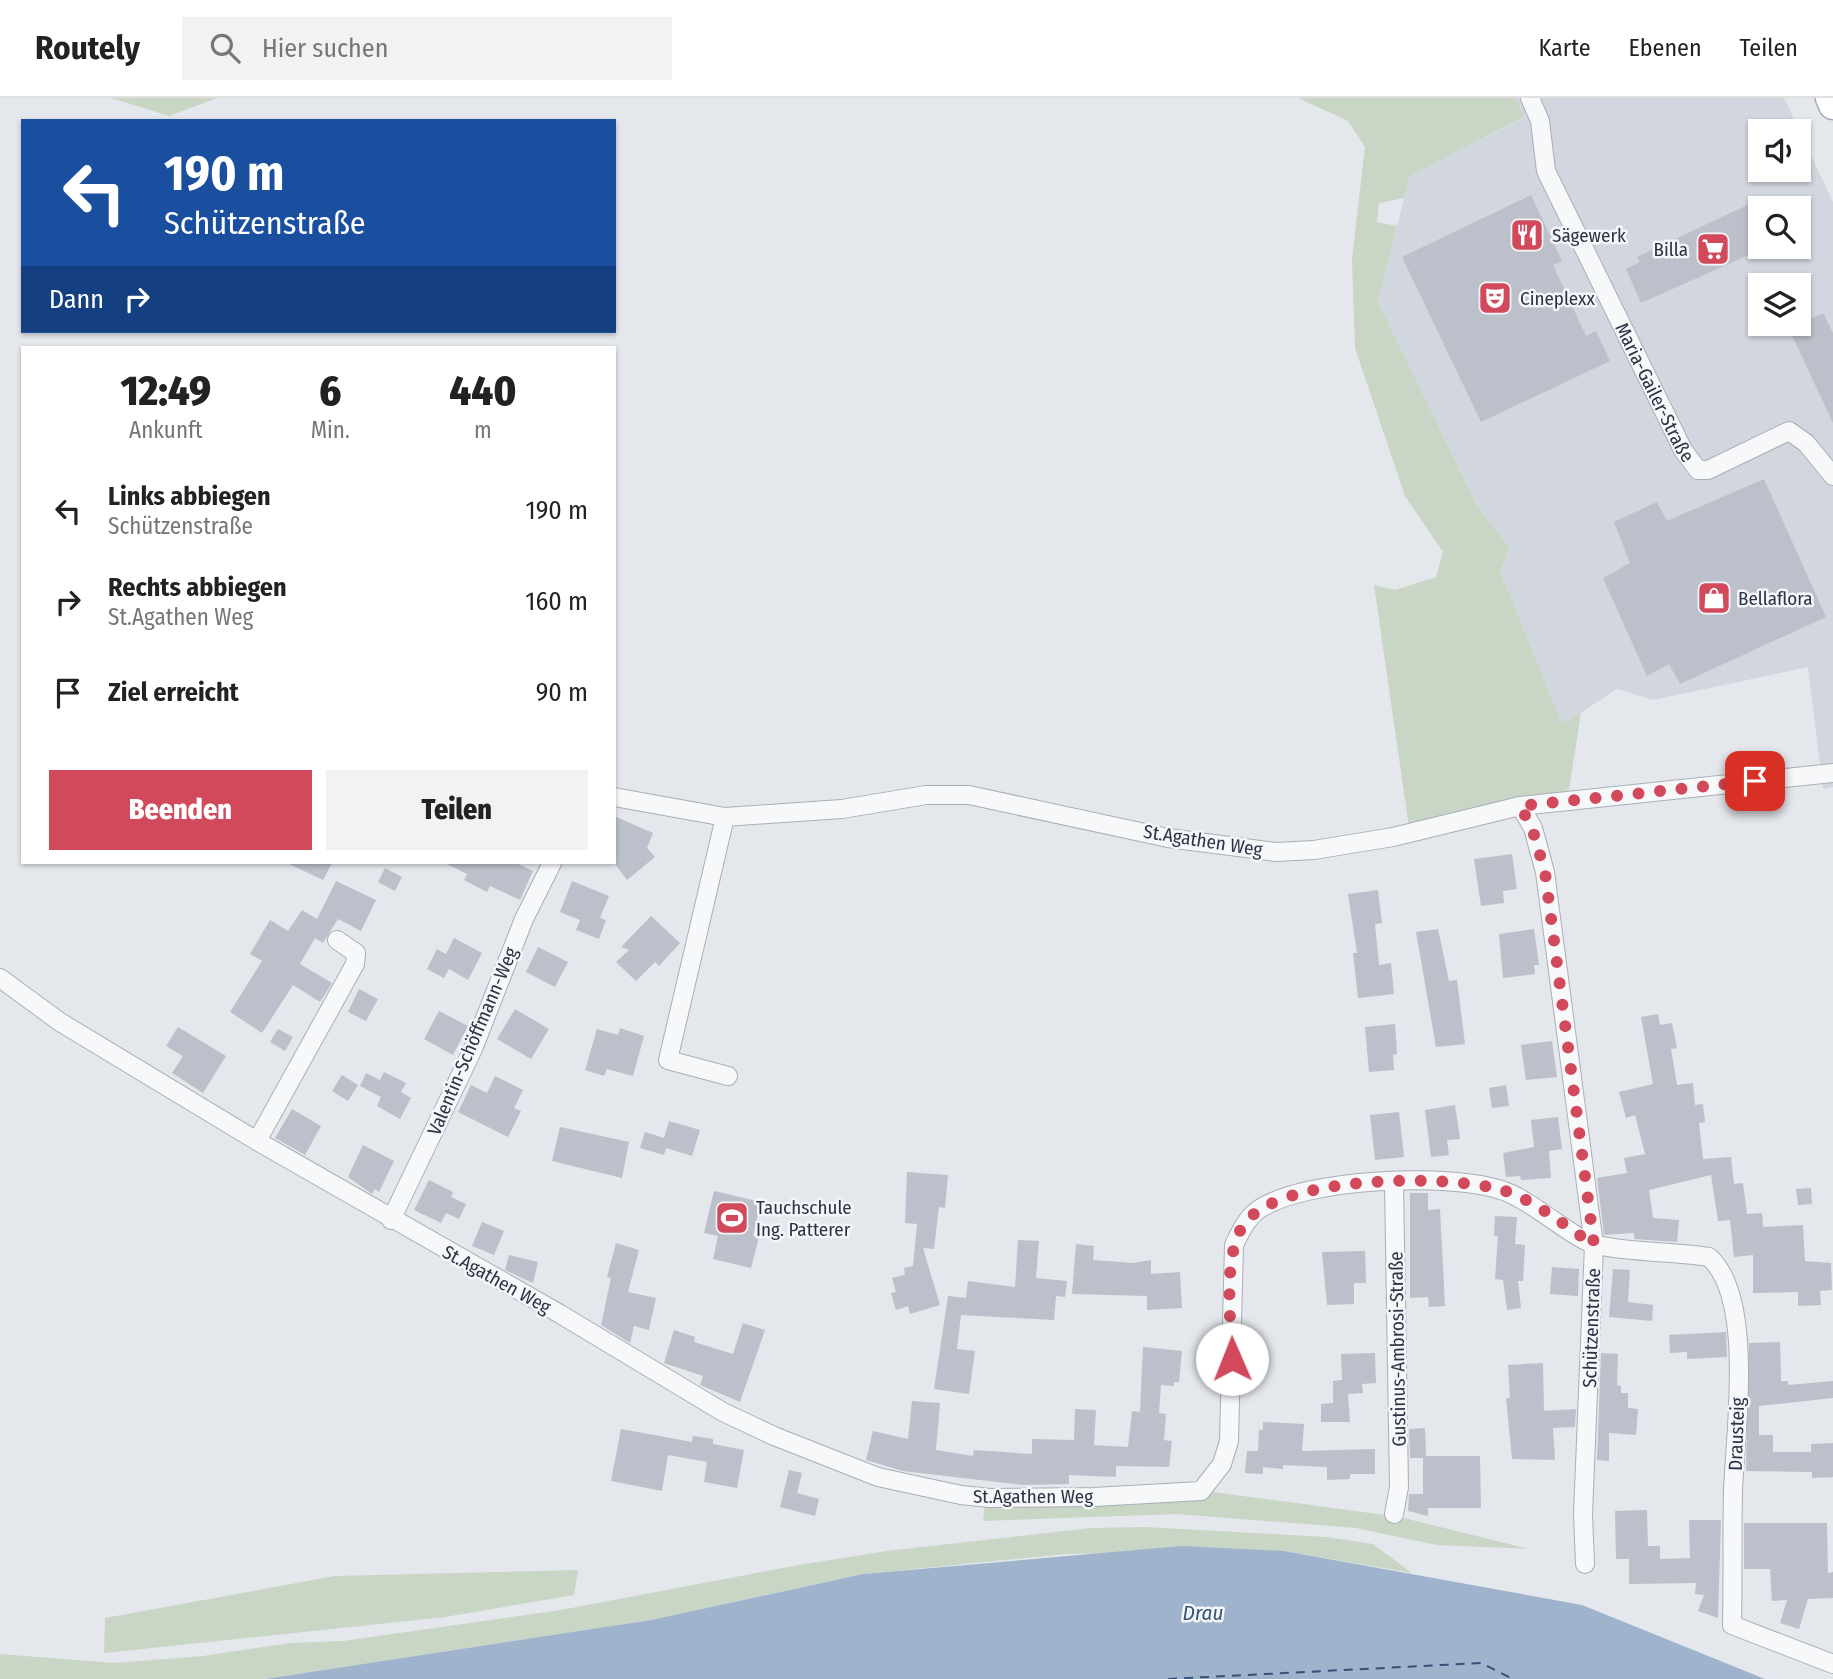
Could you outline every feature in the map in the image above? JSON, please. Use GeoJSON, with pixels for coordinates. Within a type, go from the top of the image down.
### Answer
{"type":"FeatureCollection","features":[{"type":"Feature","properties":{"kind":"main road"},"geometry":{"type":"LineString","coordinates":[[1830,98],[1833,105]]}},
{"type":"Feature","properties":{"kind":"street","name":"Maria-Gailer-Straße"},"geometry":{"type":"LineString","coordinates":[[1530,98],[1540,121],[1546,171],[1683,450],[1698,470],[1708,470],[1789,431],[1806,443],[1833,476]]}},
{"type":"Feature","properties":{"kind":"street","name":"St.Agathen Weg"},"geometry":{"type":"LineString","coordinates":[[616,797],[724,817],[842,808],[926,795],[969,795],[1168,838],[1276,852],[1314,850],[1394,837],[1520,806],[1833,773]]}},
{"type":"Feature","properties":{"kind":"street","name":"Schützenstraße"},"geometry":{"type":"LineString","coordinates":[[1520,806],[1532,828],[1545,872],[1594,1245],[1583,1514],[1585,1564]]}},
{"type":"Feature","properties":{"kind":"street"},"geometry":{"type":"LineString","coordinates":[[724,817],[668,1060],[728,1076]]}},
{"type":"Feature","properties":{"kind":"street","name":"Valentin-Schöffmann-Weg"},"geometry":{"type":"LineString","coordinates":[[391,1220],[473,1049],[524,919],[552,864]]}},
{"type":"Feature","properties":{"kind":"street"},"geometry":{"type":"LineString","coordinates":[[257,1141],[355,964],[356,953],[337,940]]}},
{"type":"Feature","properties":{"kind":"street","name":"St.Agathen Weg"},"geometry":{"type":"LineString","coordinates":[[0,978],[60,1022],[257,1141],[391,1220],[561,1314],[723,1412],[774,1436],[878,1478],[989,1498],[1094,1497],[1201,1491],[1222,1464],[1229,1441],[1231,1270],[1234,1245],[1245,1223],[1276,1201],[1335,1186],[1453,1180],[1504,1191],[1536,1207],[1594,1245]]}},
{"type":"Feature","properties":{"kind":"street","name":"Gustinus-Ambrosi-Straße"},"geometry":{"type":"LineString","coordinates":[[1394,1183],[1399,1487],[1394,1514]]}},
{"type":"Feature","properties":{"kind":"street","name":"Drausteig"},"geometry":{"type":"LineString","coordinates":[[1594,1245],[1709,1257],[1717,1264],[1730,1293],[1738,1341],[1731,1625],[1833,1664]]}},
{"type":"Feature","properties":{"kind":"shaded area"},"geometry":{"type":"Polygon","coordinates":[[[1515,98],[1784,98],[1794,119],[1748,119],[1748,182],[1811,182],[1811,155],[1833,202],[1833,787],[1823,789],[1808,667],[1653,700],[1617,689],[1562,725],[1500,571],[1510,548],[1478,508],[1378,301],[1410,176],[1523,118],[1515,98]]]}},
{"type":"Feature","properties":{"kind":"green space"},"geometry":{"type":"Polygon","coordinates":[[[111,98],[217,98],[169,116],[111,98]]]}},
{"type":"Feature","properties":{"kind":"green space"},"geometry":{"type":"Polygon","coordinates":[[[1298,98],[1515,98],[1524,117],[1410,176],[1404,198],[1379,203],[1377,222],[1397,226],[1378,301],[1478,508],[1510,548],[1500,571],[1562,724],[1581,712],[1569,790],[1409,827],[1374,585],[1395,590],[1436,577],[1443,552],[1405,496],[1355,348],[1352,259],[1365,147],[1348,121],[1298,98]]]}},
{"type":"Feature","properties":{"kind":"green space"},"geometry":{"type":"Polygon","coordinates":[[[1213,1492],[1400,1517],[1529,1549],[1437,1545],[1356,1528],[1176,1514],[983,1521],[985,1503],[1199,1497],[1213,1492]]]}},
{"type":"Feature","properties":{"kind":"green space"},"geometry":{"type":"Polygon","coordinates":[[[1145,1527],[1327,1537],[1373,1544],[1412,1573],[1284,1551],[1067,1554],[863,1574],[651,1620],[265,1679],[0,1679],[0,1654],[114,1663],[203,1656],[290,1643],[343,1641],[561,1610],[887,1551],[1091,1528],[1145,1527]]]}},
{"type":"Feature","properties":{"kind":"green space"},"geometry":{"type":"Polygon","coordinates":[[[578,1570],[574,1595],[445,1617],[104,1653],[105,1618],[335,1576],[578,1570]]]}},
{"type":"Feature","properties":{"kind":"water","name":"Drau"},"geometry":{"type":"Polygon","coordinates":[[[1182,1546],[1284,1551],[1582,1605],[1765,1679],[265,1679],[651,1620],[863,1574],[1182,1546]]]}},
{"type":"Feature","properties":{"kind":"building","name":"Cineplexx"},"geometry":{"type":"Polygon","coordinates":[[[1531,195],[1562,261],[1553,265],[1586,336],[1596,331],[1610,361],[1481,422],[1402,257],[1531,195]]]}},
{"type":"Feature","properties":{"kind":"building","name":"Billa"},"geometry":{"type":"Polygon","coordinates":[[[1748,205],[1748,255],[1641,303],[1626,269],[1640,262],[1637,257],[1748,205]]]}},
{"type":"Feature","properties":{"kind":"building"},"geometry":{"type":"Polygon","coordinates":[[[1823,313],[1833,333],[1833,423],[1792,336],[1811,336],[1811,319],[1823,313]]]}},
{"type":"Feature","properties":{"kind":"building","name":"Bellaflora"},"geometry":{"type":"Polygon","coordinates":[[[1764,479],[1826,617],[1680,684],[1669,664],[1647,676],[1603,578],[1630,563],[1614,522],[1657,502],[1667,521],[1764,479]]]}},
{"type":"Feature","properties":{"kind":"building"},"geometry":{"type":"Polygon","coordinates":[[[616,817],[653,833],[647,848],[655,857],[627,880],[615,864],[616,817]]]}},
{"type":"Feature","properties":{"kind":"building"},"geometry":{"type":"Polygon","coordinates":[[[1512,854],[1517,889],[1503,891],[1504,903],[1481,906],[1474,859],[1512,854]]]}},
{"type":"Feature","properties":{"kind":"building"},"geometry":{"type":"Polygon","coordinates":[[[289,864],[331,864],[323,880],[289,864]]]}},
{"type":"Feature","properties":{"kind":"building"},"geometry":{"type":"Polygon","coordinates":[[[447,864],[518,864],[533,871],[520,900],[490,886],[487,892],[464,880],[467,874],[447,864]]]}},
{"type":"Feature","properties":{"kind":"building"},"geometry":{"type":"Polygon","coordinates":[[[385,868],[402,877],[395,891],[378,882],[385,868]]]}},
{"type":"Feature","properties":{"kind":"building"},"geometry":{"type":"Polygon","coordinates":[[[336,881],[376,900],[361,931],[338,919],[323,943],[315,938],[300,964],[332,983],[320,1002],[293,985],[262,1033],[230,1012],[262,961],[250,954],[270,920],[288,931],[302,910],[317,919],[336,881]]]}},
{"type":"Feature","properties":{"kind":"building"},"geometry":{"type":"Polygon","coordinates":[[[572,881],[609,896],[600,918],[606,920],[599,939],[576,930],[580,920],[560,912],[572,881]]]}},
{"type":"Feature","properties":{"kind":"building"},"geometry":{"type":"Polygon","coordinates":[[[1378,890],[1382,923],[1375,924],[1379,965],[1391,963],[1394,994],[1358,998],[1353,953],[1357,953],[1348,894],[1378,890]]]}},
{"type":"Feature","properties":{"kind":"building"},"geometry":{"type":"Polygon","coordinates":[[[651,916],[680,943],[659,966],[655,962],[636,981],[616,962],[629,950],[621,947],[651,916]]]}},
{"type":"Feature","properties":{"kind":"building"},"geometry":{"type":"Polygon","coordinates":[[[1438,929],[1449,981],[1457,980],[1465,1044],[1436,1047],[1416,932],[1438,929]]]}},
{"type":"Feature","properties":{"kind":"building"},"geometry":{"type":"Polygon","coordinates":[[[1534,929],[1539,965],[1534,965],[1535,974],[1503,978],[1499,934],[1534,929]]]}},
{"type":"Feature","properties":{"kind":"building"},"geometry":{"type":"Polygon","coordinates":[[[454,938],[482,953],[468,980],[449,969],[444,978],[427,969],[437,949],[446,954],[454,938]]]}},
{"type":"Feature","properties":{"kind":"building"},"geometry":{"type":"Polygon","coordinates":[[[538,947],[568,962],[555,987],[526,972],[538,947]]]}},
{"type":"Feature","properties":{"kind":"building"},"geometry":{"type":"Polygon","coordinates":[[[359,989],[378,999],[366,1021],[348,1012],[359,989]]]}},
{"type":"Feature","properties":{"kind":"building"},"geometry":{"type":"Polygon","coordinates":[[[515,1009],[549,1029],[531,1059],[497,1039],[515,1009]]]}},
{"type":"Feature","properties":{"kind":"building"},"geometry":{"type":"Polygon","coordinates":[[[439,1011],[468,1026],[453,1055],[424,1039],[439,1011]]]}},
{"type":"Feature","properties":{"kind":"building"},"geometry":{"type":"Polygon","coordinates":[[[1658,1014],[1660,1025],[1672,1023],[1677,1048],[1671,1049],[1677,1085],[1693,1083],[1695,1105],[1703,1104],[1705,1122],[1699,1123],[1703,1159],[1731,1157],[1734,1184],[1743,1183],[1747,1214],[1762,1213],[1763,1227],[1803,1225],[1805,1261],[1831,1263],[1832,1290],[1820,1291],[1821,1305],[1798,1306],[1798,1292],[1753,1293],[1753,1255],[1734,1257],[1730,1220],[1718,1221],[1711,1175],[1649,1190],[1653,1218],[1679,1220],[1677,1242],[1634,1239],[1634,1233],[1604,1235],[1597,1178],[1627,1173],[1624,1158],[1645,1154],[1635,1115],[1626,1118],[1619,1092],[1653,1084],[1641,1017],[1658,1014]]]}},
{"type":"Feature","properties":{"kind":"building"},"geometry":{"type":"Polygon","coordinates":[[[1395,1024],[1397,1054],[1393,1055],[1394,1070],[1369,1072],[1365,1027],[1395,1024]]]}},
{"type":"Feature","properties":{"kind":"building"},"geometry":{"type":"Polygon","coordinates":[[[178,1027],[226,1056],[203,1093],[172,1073],[183,1056],[166,1046],[178,1027]]]}},
{"type":"Feature","properties":{"kind":"building"},"geometry":{"type":"Polygon","coordinates":[[[620,1028],[644,1036],[633,1076],[607,1069],[604,1076],[585,1070],[597,1029],[618,1035],[620,1028]]]}},
{"type":"Feature","properties":{"kind":"building"},"geometry":{"type":"Polygon","coordinates":[[[278,1029],[293,1037],[285,1051],[270,1042],[278,1029]]]}},
{"type":"Feature","properties":{"kind":"building"},"geometry":{"type":"Polygon","coordinates":[[[1552,1041],[1557,1077],[1526,1080],[1521,1045],[1552,1041]]]}},
{"type":"Feature","properties":{"kind":"building"},"geometry":{"type":"Polygon","coordinates":[[[384,1072],[406,1083],[401,1092],[411,1098],[400,1119],[377,1106],[381,1097],[360,1086],[366,1073],[380,1080],[384,1072]]]}},
{"type":"Feature","properties":{"kind":"building"},"geometry":{"type":"Polygon","coordinates":[[[342,1075],[358,1085],[348,1101],[332,1091],[342,1075]]]}},
{"type":"Feature","properties":{"kind":"building"},"geometry":{"type":"Polygon","coordinates":[[[495,1076],[523,1090],[514,1108],[521,1111],[508,1137],[458,1112],[471,1085],[487,1093],[495,1076]]]}},
{"type":"Feature","properties":{"kind":"building"},"geometry":{"type":"Polygon","coordinates":[[[1506,1085],[1509,1106],[1492,1108],[1489,1088],[1506,1085]]]}},
{"type":"Feature","properties":{"kind":"building"},"geometry":{"type":"Polygon","coordinates":[[[1455,1105],[1460,1139],[1447,1140],[1449,1155],[1431,1157],[1425,1110],[1455,1105]]]}},
{"type":"Feature","properties":{"kind":"building"},"geometry":{"type":"Polygon","coordinates":[[[292,1109],[321,1126],[305,1155],[275,1138],[292,1109]]]}},
{"type":"Feature","properties":{"kind":"building"},"geometry":{"type":"Polygon","coordinates":[[[1399,1112],[1404,1157],[1375,1160],[1370,1115],[1399,1112]]]}},
{"type":"Feature","properties":{"kind":"building"},"geometry":{"type":"Polygon","coordinates":[[[1558,1117],[1562,1149],[1549,1151],[1551,1178],[1521,1180],[1520,1176],[1506,1177],[1503,1153],[1534,1147],[1531,1120],[1558,1117]]]}},
{"type":"Feature","properties":{"kind":"building"},"geometry":{"type":"Polygon","coordinates":[[[669,1121],[700,1130],[692,1156],[666,1148],[664,1155],[640,1148],[645,1132],[664,1138],[669,1121]]]}},
{"type":"Feature","properties":{"kind":"building"},"geometry":{"type":"Polygon","coordinates":[[[560,1127],[629,1142],[622,1178],[552,1161],[560,1127]]]}},
{"type":"Feature","properties":{"kind":"building"},"geometry":{"type":"Polygon","coordinates":[[[363,1145],[394,1161],[379,1192],[375,1189],[372,1194],[348,1177],[363,1145]]]}},
{"type":"Feature","properties":{"kind":"building"},"geometry":{"type":"Polygon","coordinates":[[[907,1172],[948,1175],[945,1208],[939,1207],[934,1249],[923,1248],[940,1305],[910,1314],[908,1306],[896,1310],[891,1293],[896,1292],[892,1278],[905,1275],[904,1268],[913,1266],[917,1224],[905,1223],[907,1172]]]}},
{"type":"Feature","properties":{"kind":"building"},"geometry":{"type":"Polygon","coordinates":[[[429,1180],[453,1192],[451,1197],[466,1204],[459,1219],[446,1213],[441,1223],[414,1210],[429,1180]]]}},
{"type":"Feature","properties":{"kind":"building"},"geometry":{"type":"Polygon","coordinates":[[[1811,1188],[1812,1204],[1798,1205],[1796,1189],[1811,1188]]]}},
{"type":"Feature","properties":{"kind":"building","name":"Tauchschule Ing. Patterer"},"geometry":{"type":"Polygon","coordinates":[[[714,1191],[761,1202],[753,1236],[759,1237],[751,1268],[713,1259],[718,1236],[704,1233],[714,1191]]]}},
{"type":"Feature","properties":{"kind":"building"},"geometry":{"type":"Polygon","coordinates":[[[1410,1193],[1428,1193],[1428,1210],[1440,1209],[1445,1306],[1429,1307],[1428,1297],[1410,1298],[1410,1193]]]}},
{"type":"Feature","properties":{"kind":"building"},"geometry":{"type":"Polygon","coordinates":[[[1495,1216],[1517,1217],[1515,1244],[1525,1245],[1523,1281],[1518,1281],[1521,1308],[1507,1310],[1503,1280],[1495,1279],[1498,1236],[1494,1236],[1495,1216]]]}},
{"type":"Feature","properties":{"kind":"building"},"geometry":{"type":"Polygon","coordinates":[[[482,1222],[504,1231],[494,1255],[472,1246],[482,1222]]]}},
{"type":"Feature","properties":{"kind":"building"},"geometry":{"type":"Polygon","coordinates":[[[1018,1240],[1039,1241],[1036,1278],[1067,1281],[1065,1297],[1056,1296],[1054,1320],[961,1315],[957,1349],[975,1351],[969,1394],[934,1389],[948,1296],[966,1298],[968,1281],[1015,1287],[1018,1240]]]}},
{"type":"Feature","properties":{"kind":"building"},"geometry":{"type":"Polygon","coordinates":[[[616,1243],[639,1250],[628,1292],[656,1298],[649,1330],[634,1326],[630,1343],[601,1325],[611,1278],[607,1277],[616,1243]]]}},
{"type":"Feature","properties":{"kind":"building"},"geometry":{"type":"Polygon","coordinates":[[[1076,1244],[1094,1246],[1093,1260],[1133,1263],[1151,1260],[1151,1274],[1180,1272],[1182,1308],[1147,1310],[1147,1296],[1072,1294],[1076,1244]]]}},
{"type":"Feature","properties":{"kind":"building"},"geometry":{"type":"Polygon","coordinates":[[[1365,1251],[1366,1283],[1354,1283],[1354,1304],[1327,1305],[1322,1252],[1365,1251]]]}},
{"type":"Feature","properties":{"kind":"building"},"geometry":{"type":"Polygon","coordinates":[[[509,1255],[538,1262],[533,1283],[505,1270],[509,1255]]]}},
{"type":"Feature","properties":{"kind":"building"},"geometry":{"type":"Polygon","coordinates":[[[1552,1267],[1579,1269],[1578,1296],[1550,1294],[1552,1267]]]}},
{"type":"Feature","properties":{"kind":"building"},"geometry":{"type":"Polygon","coordinates":[[[1613,1269],[1630,1270],[1628,1302],[1653,1305],[1652,1321],[1609,1317],[1613,1269]]]}},
{"type":"Feature","properties":{"kind":"building"},"geometry":{"type":"Polygon","coordinates":[[[743,1323],[765,1330],[740,1402],[700,1385],[703,1376],[664,1363],[674,1330],[695,1337],[694,1342],[733,1354],[743,1323]]]}},
{"type":"Feature","properties":{"kind":"building"},"geometry":{"type":"Polygon","coordinates":[[[1726,1332],[1727,1357],[1687,1359],[1687,1352],[1670,1353],[1669,1335],[1726,1332]]]}},
{"type":"Feature","properties":{"kind":"building"},"geometry":{"type":"Polygon","coordinates":[[[1780,1342],[1781,1381],[1788,1381],[1788,1385],[1833,1381],[1833,1398],[1759,1406],[1759,1435],[1773,1435],[1773,1452],[1811,1452],[1811,1444],[1833,1443],[1833,1477],[1812,1478],[1812,1472],[1746,1471],[1749,1343],[1780,1342]]]}},
{"type":"Feature","properties":{"kind":"building"},"geometry":{"type":"Polygon","coordinates":[[[1143,1347],[1182,1351],[1179,1382],[1174,1382],[1174,1386],[1161,1385],[1159,1413],[1166,1414],[1164,1440],[1172,1441],[1169,1467],[1116,1466],[1116,1477],[1069,1475],[1069,1484],[1023,1485],[903,1471],[866,1460],[873,1431],[908,1439],[912,1401],[940,1403],[936,1450],[973,1456],[974,1450],[1032,1454],[1032,1439],[1074,1440],[1075,1409],[1096,1410],[1094,1445],[1128,1447],[1132,1411],[1140,1412],[1143,1347]]]}},
{"type":"Feature","properties":{"kind":"building"},"geometry":{"type":"Polygon","coordinates":[[[1375,1353],[1376,1383],[1362,1384],[1363,1393],[1348,1394],[1350,1422],[1321,1422],[1321,1404],[1333,1403],[1333,1381],[1342,1380],[1341,1354],[1375,1353]]]}},
{"type":"Feature","properties":{"kind":"building"},"geometry":{"type":"Polygon","coordinates":[[[1601,1353],[1618,1354],[1617,1385],[1621,1386],[1621,1393],[1628,1393],[1628,1408],[1638,1409],[1636,1435],[1609,1433],[1609,1461],[1597,1460],[1601,1353]]]}},
{"type":"Feature","properties":{"kind":"building"},"geometry":{"type":"Polygon","coordinates":[[[1543,1363],[1544,1411],[1576,1409],[1575,1427],[1553,1428],[1555,1460],[1512,1459],[1506,1398],[1510,1398],[1508,1365],[1543,1363]]]}},
{"type":"Feature","properties":{"kind":"building"},"geometry":{"type":"Polygon","coordinates":[[[1263,1422],[1304,1424],[1302,1451],[1375,1449],[1375,1474],[1350,1474],[1350,1479],[1327,1480],[1327,1467],[1283,1465],[1283,1469],[1263,1467],[1263,1474],[1245,1473],[1247,1451],[1258,1451],[1259,1430],[1263,1430],[1263,1422]]]}},
{"type":"Feature","properties":{"kind":"building"},"geometry":{"type":"Polygon","coordinates":[[[1425,1428],[1426,1456],[1480,1456],[1481,1508],[1428,1508],[1428,1516],[1408,1511],[1409,1494],[1423,1494],[1423,1458],[1410,1458],[1409,1429],[1425,1428]]]}},
{"type":"Feature","properties":{"kind":"building"},"geometry":{"type":"Polygon","coordinates":[[[621,1429],[692,1442],[693,1436],[713,1439],[713,1444],[744,1450],[737,1488],[704,1482],[707,1462],[668,1455],[662,1491],[611,1481],[621,1429]]]}},
{"type":"Feature","properties":{"kind":"building"},"geometry":{"type":"Polygon","coordinates":[[[789,1470],[802,1473],[797,1493],[819,1499],[815,1516],[780,1507],[789,1470]]]}},
{"type":"Feature","properties":{"kind":"building"},"geometry":{"type":"Polygon","coordinates":[[[1647,1510],[1648,1546],[1660,1546],[1660,1559],[1690,1558],[1689,1520],[1721,1520],[1718,1618],[1698,1611],[1704,1595],[1695,1594],[1696,1583],[1629,1584],[1629,1559],[1616,1559],[1615,1511],[1647,1510]]]}},
{"type":"Feature","properties":{"kind":"building"},"geometry":{"type":"Polygon","coordinates":[[[1744,1523],[1827,1523],[1828,1573],[1833,1572],[1833,1598],[1808,1599],[1799,1629],[1780,1623],[1787,1600],[1772,1601],[1770,1569],[1744,1569],[1744,1523]]]}},
{"type":"Feature","properties":{"kind":"ferry route"},"geometry":{"type":"LineString","coordinates":[[1168,1679],[1481,1663],[1513,1679]]}},
{"type":"Feature","properties":{"kind":"place","name":"Sägewerk"},"geometry":{"type":"Point","coordinates":[1527,235]}},
{"type":"Feature","properties":{"kind":"place","name":"Billa"},"geometry":{"type":"Point","coordinates":[1713,249]}},
{"type":"Feature","properties":{"kind":"place","name":"Cineplexx"},"geometry":{"type":"Point","coordinates":[1495,298]}},
{"type":"Feature","properties":{"kind":"place","name":"Bellaflora"},"geometry":{"type":"Point","coordinates":[1714,598]}},
{"type":"Feature","properties":{"kind":"place","name":"Tauchschule Ing. Patterer"},"geometry":{"type":"Point","coordinates":[732,1218]}},
{"type":"Feature","properties":{"kind":"route"},"geometry":{"type":"LineString","coordinates":[[1232,1359],[1230,1303],[1234,1245],[1245,1223],[1259,1210],[1276,1201],[1335,1186],[1453,1180],[1504,1191],[1536,1207],[1594,1245],[1545,872],[1532,828],[1520,806],[1755,781]]}}]}
